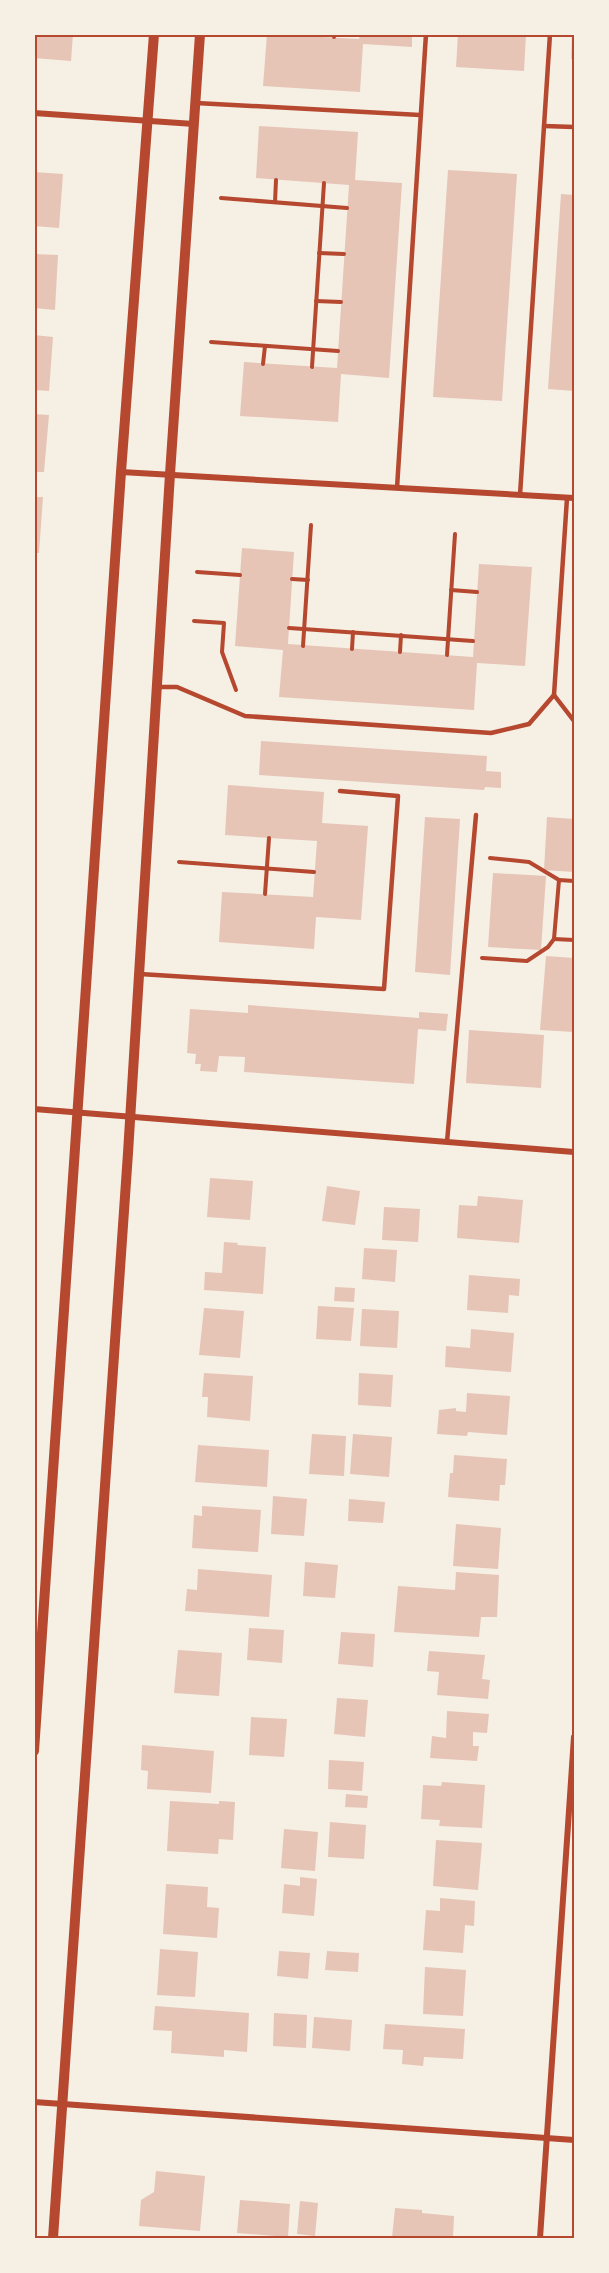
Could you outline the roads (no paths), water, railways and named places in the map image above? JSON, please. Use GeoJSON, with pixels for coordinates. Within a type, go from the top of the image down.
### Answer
{"type":"FeatureCollection","features":[{"type":"Feature","properties":{"kind":"street"},"geometry":{"type":"LineString","coordinates":[[34,1751],[121,472],[154,34]]}},
{"type":"Feature","properties":{"kind":"street"},"geometry":{"type":"LineString","coordinates":[[53,2238],[130,1117],[200,34]]}},
{"type":"Feature","properties":{"kind":"street"},"geometry":{"type":"LineString","coordinates":[[34,113],[194,124]]}},
{"type":"Feature","properties":{"kind":"street"},"geometry":{"type":"LineString","coordinates":[[121,472],[574,498]]}},
{"type":"Feature","properties":{"kind":"street"},"geometry":{"type":"LineString","coordinates":[[34,1109],[574,1152]]}},
{"type":"Feature","properties":{"kind":"street"},"geometry":{"type":"LineString","coordinates":[[540,2238],[574,1737]]}},
{"type":"Feature","properties":{"kind":"street"},"geometry":{"type":"LineString","coordinates":[[34,2102],[574,2140]]}},
{"type":"Feature","properties":{"kind":"lane"},"geometry":{"type":"LineString","coordinates":[[397,488],[426,34]]}},
{"type":"Feature","properties":{"kind":"lane"},"geometry":{"type":"LineString","coordinates":[[520,495],[550,34]]}},
{"type":"Feature","properties":{"kind":"lane"},"geometry":{"type":"LineString","coordinates":[[195,103],[420,115]]}},
{"type":"Feature","properties":{"kind":"lane"},"geometry":{"type":"LineString","coordinates":[[544,126],[574,128]]}},
{"type":"Feature","properties":{"kind":"lane"},"geometry":{"type":"LineString","coordinates":[[156,687],[177,687],[245,716],[491,733],[529,724],[554,695],[567,498]]}},
{"type":"Feature","properties":{"kind":"lane"},"geometry":{"type":"LineString","coordinates":[[554,695],[574,721]]}},
{"type":"Feature","properties":{"kind":"lane"},"geometry":{"type":"LineString","coordinates":[[139,974],[384,989],[398,796],[340,791]]}},
{"type":"Feature","properties":{"kind":"lane"},"geometry":{"type":"LineString","coordinates":[[447,1142],[476,815]]}}]}
